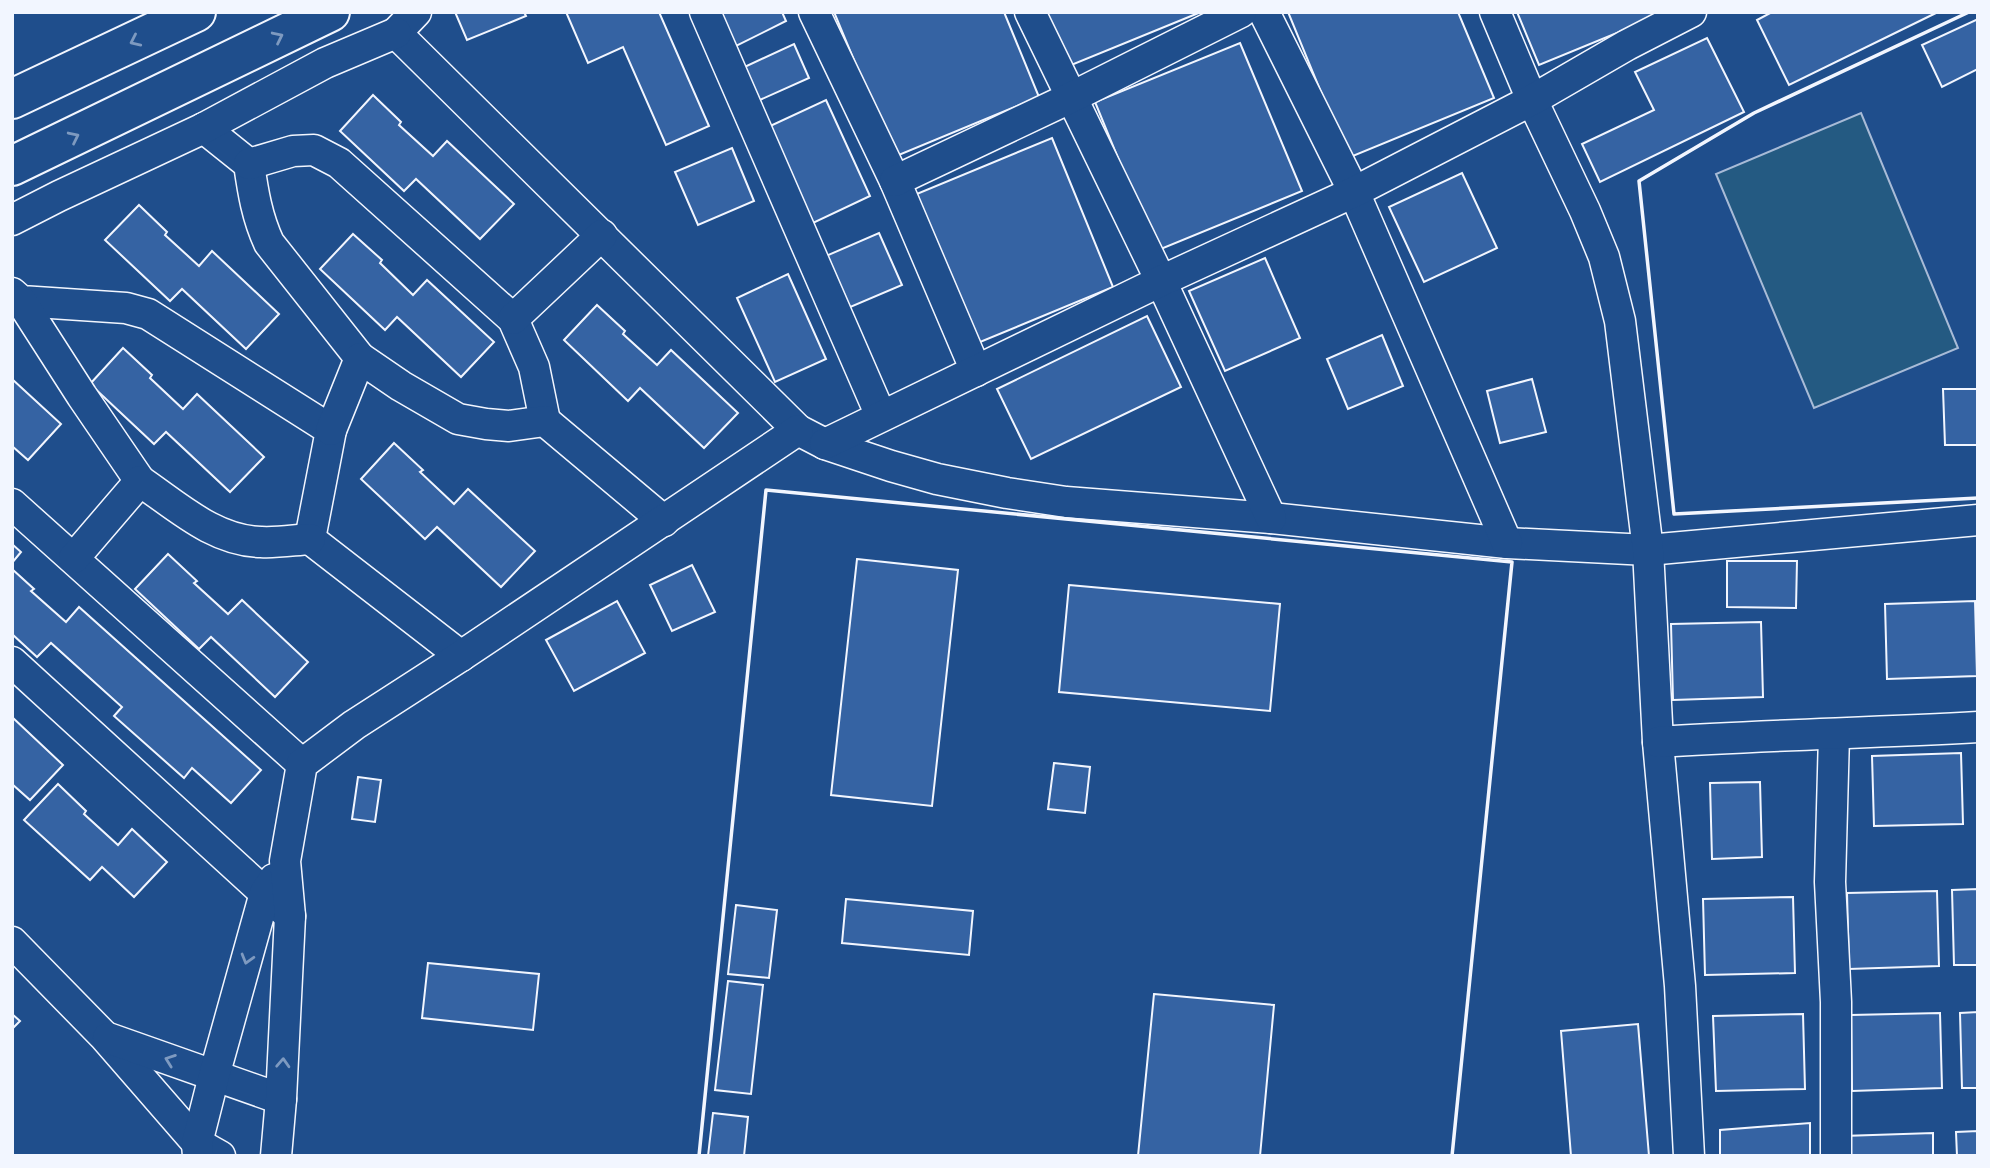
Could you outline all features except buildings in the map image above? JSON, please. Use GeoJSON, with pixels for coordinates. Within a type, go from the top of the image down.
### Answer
{"type":"FeatureCollection","features":[{"type":"Feature","properties":{"kind":"main road"},"geometry":{"type":"LineString","coordinates":[[12,99],[196,12]]}},
{"type":"Feature","properties":{"kind":"main road"},"geometry":{"type":"LineString","coordinates":[[12,166],[330,12]]}},
{"type":"Feature","properties":{"kind":"street"},"geometry":{"type":"LineString","coordinates":[[705,12],[881,416]]}},
{"type":"Feature","properties":{"kind":"street"},"geometry":{"type":"LineString","coordinates":[[814,12],[894,181],[976,371]]}},
{"type":"Feature","properties":{"kind":"street"},"geometry":{"type":"LineString","coordinates":[[1030,12],[1161,281],[1271,518]]}},
{"type":"Feature","properties":{"kind":"street"},"geometry":{"type":"LineString","coordinates":[[894,181],[1070,98],[1241,12]]}},
{"type":"Feature","properties":{"kind":"street"},"geometry":{"type":"LineString","coordinates":[[1264,12],[1354,192],[1507,542]]}},
{"type":"Feature","properties":{"kind":"street"},"geometry":{"type":"LineString","coordinates":[[1495,12],[1604,257],[1620,321],[1648,550],[1658,743],[1680,986],[1689,1156]]}},
{"type":"Feature","properties":{"kind":"street"},"geometry":{"type":"LineString","coordinates":[[825,444],[1161,281],[1354,192],[1532,100],[1627,45],[1691,12]]}},
{"type":"Feature","properties":{"kind":"street"},"geometry":{"type":"LineString","coordinates":[[12,220],[204,128],[406,23],[602,235],[798,430],[825,444],[937,479],[1007,494],[1066,502],[1271,518],[1507,542],[1648,550],[1978,520]]}},
{"type":"Feature","properties":{"kind":"street"},"geometry":{"type":"LineString","coordinates":[[204,128],[249,164],[254,202],[269,243],[360,358],[401,386],[458,419],[509,426],[545,421]]}},
{"type":"Feature","properties":{"kind":"street"},"geometry":{"type":"LineString","coordinates":[[249,164],[293,151],[314,150],[339,163],[513,319],[534,368],[545,421],[664,521]]}},
{"type":"Feature","properties":{"kind":"street"},"geometry":{"type":"LineString","coordinates":[[513,319],[602,235]]}},
{"type":"Feature","properties":{"kind":"street"},"geometry":{"type":"LineString","coordinates":[[17,297],[126,308],[148,314],[331,430]]}},
{"type":"Feature","properties":{"kind":"street"},"geometry":{"type":"LineString","coordinates":[[17,297],[140,481],[209,529],[220,533],[259,542],[310,539],[461,656]]}},
{"type":"Feature","properties":{"kind":"street"},"geometry":{"type":"LineString","coordinates":[[310,539],[331,430],[360,358]]}},
{"type":"Feature","properties":{"kind":"street"},"geometry":{"type":"LineString","coordinates":[[276,1156],[290,916],[285,861],[302,764],[354,724],[461,656],[798,430]]}},
{"type":"Feature","properties":{"kind":"street"},"geometry":{"type":"LineString","coordinates":[[74,558],[140,481]]}},
{"type":"Feature","properties":{"kind":"street"},"geometry":{"type":"LineString","coordinates":[[12,504],[302,764]]}},
{"type":"Feature","properties":{"kind":"street"},"geometry":{"type":"LineString","coordinates":[[12,662],[290,916]]}},
{"type":"Feature","properties":{"kind":"street"},"geometry":{"type":"LineString","coordinates":[[1658,743],[1978,727]]}},
{"type":"Feature","properties":{"kind":"street"},"geometry":{"type":"LineString","coordinates":[[1834,735],[1830,882],[1836,1002],[1836,1156]]}},
{"type":"Feature","properties":{"kind":"street"},"geometry":{"type":"LineString","coordinates":[[205,1151],[214,1076],[265,893],[285,861]]}},
{"type":"Feature","properties":{"kind":"street"},"geometry":{"type":"LineString","coordinates":[[12,942],[104,1036],[205,1151]]}},
{"type":"Feature","properties":{"kind":"street"},"geometry":{"type":"LineString","coordinates":[[104,1036],[281,1099]]}},
{"type":"Feature","properties":{"kind":"shaded area"},"geometry":{"type":"Polygon","coordinates":[[[1861,113],[1958,348],[1814,408],[1716,174],[1861,113]]]}},
{"type":"Feature","properties":{"kind":"wall"},"geometry":{"type":"LineString","coordinates":[[1969,12],[1754,113],[1639,181],[1674,514],[1978,498]]}},
{"type":"Feature","properties":{"kind":"wall"},"geometry":{"type":"LineString","coordinates":[[699,1156],[766,490],[1512,562],[1452,1156]]}}]}
